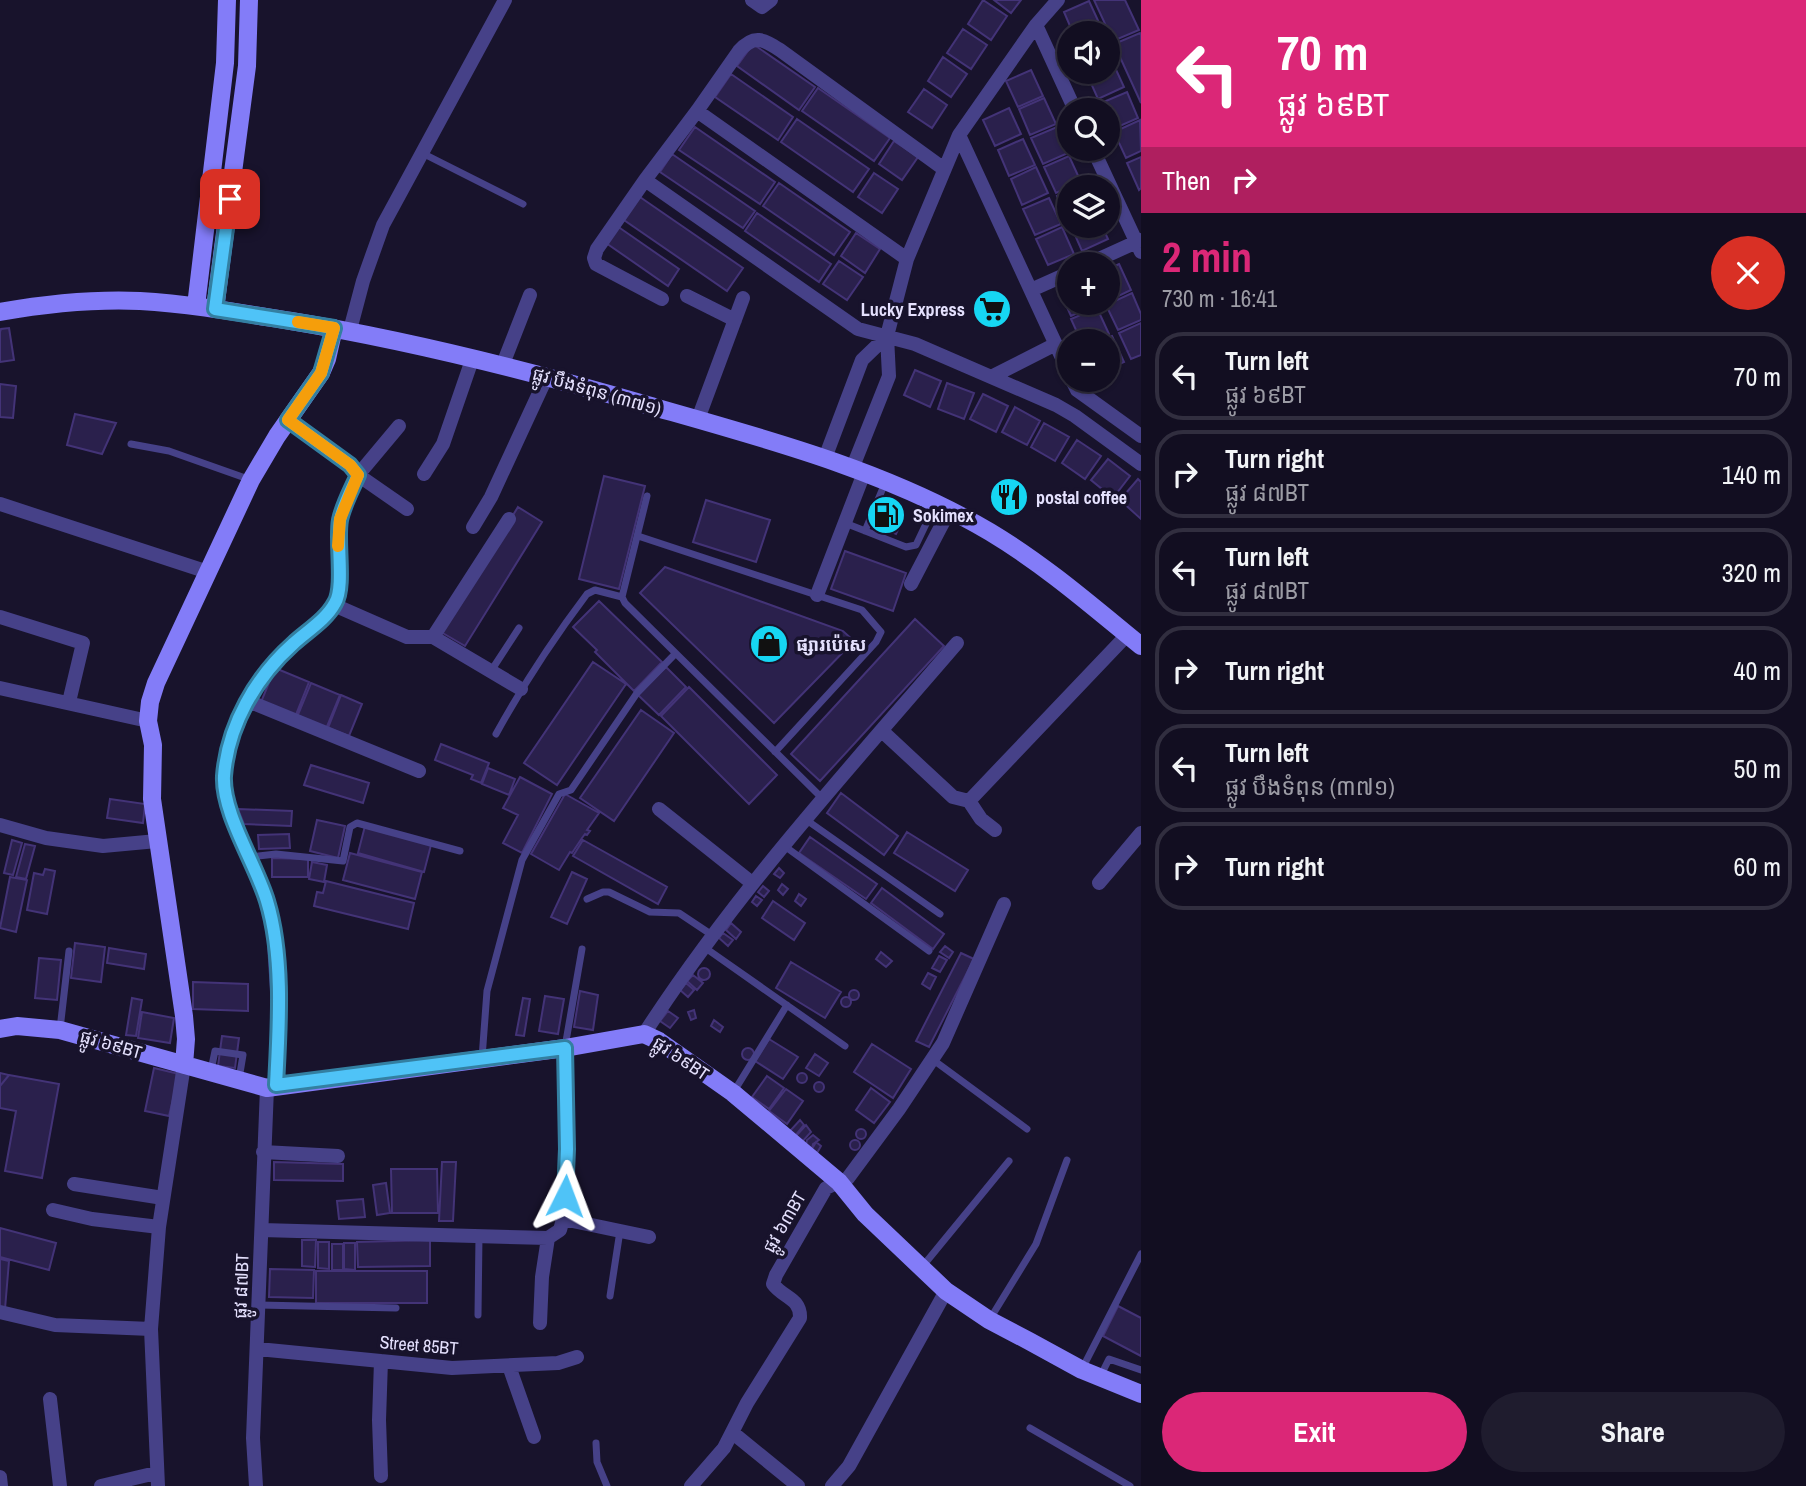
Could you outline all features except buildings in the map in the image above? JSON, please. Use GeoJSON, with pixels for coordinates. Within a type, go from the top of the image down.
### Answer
{"type":"FeatureCollection","features":[{"type":"Feature","properties":{"kind":"street"},"geometry":{"type":"LineString","coordinates":[[196,306],[225,63],[227,0]]}},
{"type":"Feature","properties":{"kind":"street"},"geometry":{"type":"LineString","coordinates":[[215,309],[247,66],[249,0]]}},
{"type":"Feature","properties":{"kind":"street"},"geometry":{"type":"LineString","coordinates":[[102,1486],[157,1480],[151,1329],[159,1227],[186,1040],[152,799],[153,745],[148,721],[150,702],[156,683],[251,480],[321,373],[363,281],[383,225],[505,0]]}},
{"type":"Feature","properties":{"kind":"street"},"geometry":{"type":"LineString","coordinates":[[752,0],[762,7],[771,0]]}},
{"type":"Feature","properties":{"kind":"street"},"geometry":{"type":"LineString","coordinates":[[817,595],[844,523],[889,376],[887,337],[907,259],[959,135],[1036,25],[1059,0]]}},
{"type":"Feature","properties":{"kind":"street"},"geometry":{"type":"LineString","coordinates":[[1036,25],[1069,98]]}},
{"type":"Feature","properties":{"kind":"street"},"geometry":{"type":"LineString","coordinates":[[662,299],[596,264],[594,258],[597,249],[645,180],[747,42],[764,40],[944,169]]}},
{"type":"Feature","properties":{"kind":"street"},"geometry":{"type":"LineString","coordinates":[[697,111],[907,259]]}},
{"type":"Feature","properties":{"kind":"street"},"geometry":{"type":"LineString","coordinates":[[959,135],[1056,344],[991,377]]}},
{"type":"Feature","properties":{"kind":"street"},"geometry":{"type":"LineString","coordinates":[[1099,161],[1139,245],[1120,252]]}},
{"type":"Feature","properties":{"kind":"street"},"geometry":{"type":"LineString","coordinates":[[645,180],[858,329],[915,344],[1075,416],[1141,464]]}},
{"type":"Feature","properties":{"kind":"street"},"geometry":{"type":"LineString","coordinates":[[206,222],[226,225]]}},
{"type":"Feature","properties":{"kind":"street"},"geometry":{"type":"LineString","coordinates":[[1031,290],[1057,278]]}},
{"type":"Feature","properties":{"kind":"street"},"geometry":{"type":"LineString","coordinates":[[503,364],[530,295]]}},
{"type":"Feature","properties":{"kind":"street"},"geometry":{"type":"LineString","coordinates":[[687,296],[735,320]]}},
{"type":"Feature","properties":{"kind":"street"},"geometry":{"type":"LineString","coordinates":[[698,419],[743,298]]}},
{"type":"Feature","properties":{"kind":"street","name":"ផ្លូវ បឹងទំពុន (៣៧១)"},"geometry":{"type":"LineString","coordinates":[[0,312],[90,302],[138,301],[196,306],[342,329],[503,364],[771,440],[885,482],[989,531],[1039,564],[1137,640]]}},
{"type":"Feature","properties":{"kind":"street"},"geometry":{"type":"LineString","coordinates":[[825,458],[862,360],[887,337]]}},
{"type":"Feature","properties":{"kind":"street"},"geometry":{"type":"LineString","coordinates":[[424,474],[443,444],[473,358]]}},
{"type":"Feature","properties":{"kind":"street"},"geometry":{"type":"LineString","coordinates":[[473,527],[491,497],[547,376]]}},
{"type":"Feature","properties":{"kind":"street"},"geometry":{"type":"LineString","coordinates":[[1080,392],[1141,436]]}},
{"type":"Feature","properties":{"kind":"street"},"geometry":{"type":"LineString","coordinates":[[288,420],[350,465],[358,475],[407,509]]}},
{"type":"Feature","properties":{"kind":"street"},"geometry":{"type":"LineString","coordinates":[[399,426],[358,475],[340,519],[338,597],[334,605],[407,637],[433,637],[521,689]]}},
{"type":"Feature","properties":{"kind":"street"},"geometry":{"type":"LineString","coordinates":[[0,504],[208,572]]}},
{"type":"Feature","properties":{"kind":"street"},"geometry":{"type":"LineString","coordinates":[[911,584],[942,508]]}},
{"type":"Feature","properties":{"kind":"street"},"geometry":{"type":"LineString","coordinates":[[433,637],[509,519]]}},
{"type":"Feature","properties":{"kind":"street","name":"ផ្លូវ ៨៧BT"},"geometry":{"type":"LineString","coordinates":[[256,1486],[253,1438],[262,1230],[262,1152],[279,1022],[274,941],[267,901],[227,801],[224,777],[232,738],[261,677],[334,605]]}},
{"type":"Feature","properties":{"kind":"street"},"geometry":{"type":"LineString","coordinates":[[0,617],[83,643],[69,702]]}},
{"type":"Feature","properties":{"kind":"street"},"geometry":{"type":"LineString","coordinates":[[969,801],[1137,640]]}},
{"type":"Feature","properties":{"kind":"street"},"geometry":{"type":"LineString","coordinates":[[644,1034],[708,941],[783,844],[957,643]]}},
{"type":"Feature","properties":{"kind":"street"},"geometry":{"type":"LineString","coordinates":[[0,688],[148,721]]}},
{"type":"Feature","properties":{"kind":"street"},"geometry":{"type":"LineString","coordinates":[[248,701],[419,771]]}},
{"type":"Feature","properties":{"kind":"street"},"geometry":{"type":"LineString","coordinates":[[881,731],[953,797],[969,801],[981,819],[995,830]]}},
{"type":"Feature","properties":{"kind":"street"},"geometry":{"type":"LineString","coordinates":[[659,809],[752,883]]}},
{"type":"Feature","properties":{"kind":"street"},"geometry":{"type":"LineString","coordinates":[[0,825],[46,838],[103,846],[157,841]]}},
{"type":"Feature","properties":{"kind":"street"},"geometry":{"type":"LineString","coordinates":[[1099,883],[1141,833]]}},
{"type":"Feature","properties":{"kind":"street","name":"ផ្លូវ ៦៣BT"},"geometry":{"type":"LineString","coordinates":[[691,1486],[724,1448],[747,1404],[800,1318],[800,1308],[795,1301],[773,1284],[776,1275],[826,1188],[848,1178],[943,1043],[1004,904]]}},
{"type":"Feature","properties":{"kind":"street","name":"ផ្លូវ ៦៩BT"},"geometry":{"type":"LineString","coordinates":[[0,1029],[17,1026],[60,1030],[239,1080],[272,1086],[565,1048],[644,1034],[659,1041],[733,1093],[839,1182],[866,1214],[946,1291],[989,1320],[1082,1370],[1141,1394]]}},
{"type":"Feature","properties":{"kind":"street"},"geometry":{"type":"LineString","coordinates":[[262,1230],[548,1238],[560,1230],[563,1219],[567,1149],[565,1048]]}},
{"type":"Feature","properties":{"kind":"street"},"geometry":{"type":"LineString","coordinates":[[262,1152],[338,1156]]}},
{"type":"Feature","properties":{"kind":"street"},"geometry":{"type":"LineString","coordinates":[[74,1184],[163,1198]]}},
{"type":"Feature","properties":{"kind":"street"},"geometry":{"type":"LineString","coordinates":[[52,1210],[92,1219],[159,1227]]}},
{"type":"Feature","properties":{"kind":"street"},"geometry":{"type":"LineString","coordinates":[[563,1219],[649,1237]]}},
{"type":"Feature","properties":{"kind":"street"},"geometry":{"type":"LineString","coordinates":[[540,1323],[542,1277],[548,1238]]}},
{"type":"Feature","properties":{"kind":"street"},"geometry":{"type":"LineString","coordinates":[[832,1486],[849,1466],[946,1291]]}},
{"type":"Feature","properties":{"kind":"street"},"geometry":{"type":"LineString","coordinates":[[0,1312],[55,1325],[151,1329]]}},
{"type":"Feature","properties":{"kind":"street","name":"Street 85BT"},"geometry":{"type":"LineString","coordinates":[[258,1349],[452,1368],[558,1363],[577,1357]]}},
{"type":"Feature","properties":{"kind":"street"},"geometry":{"type":"LineString","coordinates":[[381,1361],[381,1476]]}},
{"type":"Feature","properties":{"kind":"street"},"geometry":{"type":"LineString","coordinates":[[509,1366],[534,1437]]}},
{"type":"Feature","properties":{"kind":"street"},"geometry":{"type":"LineString","coordinates":[[50,1399],[60,1486]]}},
{"type":"Feature","properties":{"kind":"street"},"geometry":{"type":"LineString","coordinates":[[733,1433],[798,1486]]}},
{"type":"Feature","properties":{"kind":"street"},"geometry":{"type":"LineString","coordinates":[[0,1477],[1,1486]]}},
{"type":"Feature","properties":{"kind":"lane"},"geometry":{"type":"LineString","coordinates":[[422,153],[523,204]]}},
{"type":"Feature","properties":{"kind":"lane"},"geometry":{"type":"LineString","coordinates":[[131,444],[169,451],[251,480]]}},
{"type":"Feature","properties":{"kind":"lane"},"geometry":{"type":"LineString","coordinates":[[864,531],[885,482]]}},
{"type":"Feature","properties":{"kind":"lane"},"geometry":{"type":"LineString","coordinates":[[647,496],[622,597],[625,603],[822,799]]}},
{"type":"Feature","properties":{"kind":"lane"},"geometry":{"type":"LineString","coordinates":[[844,523],[906,547],[916,545],[942,508]]}},
{"type":"Feature","properties":{"kind":"lane"},"geometry":{"type":"LineString","coordinates":[[638,536],[862,610],[878,626],[881,632],[879,638],[775,752]]}},
{"type":"Feature","properties":{"kind":"lane"},"geometry":{"type":"LineString","coordinates":[[496,734],[554,637],[587,594],[595,590],[622,597]]}},
{"type":"Feature","properties":{"kind":"lane"},"geometry":{"type":"LineString","coordinates":[[491,672],[519,628]]}},
{"type":"Feature","properties":{"kind":"lane"},"geometry":{"type":"LineString","coordinates":[[482,1058],[487,991],[522,860],[559,794],[571,790],[637,693],[675,654]]}},
{"type":"Feature","properties":{"kind":"lane"},"geometry":{"type":"LineString","coordinates":[[804,819],[940,914]]}},
{"type":"Feature","properties":{"kind":"lane"},"geometry":{"type":"LineString","coordinates":[[250,857],[276,854],[343,861],[350,827],[357,823],[460,851]]}},
{"type":"Feature","properties":{"kind":"lane"},"geometry":{"type":"LineString","coordinates":[[783,844],[929,951]]}},
{"type":"Feature","properties":{"kind":"lane"},"geometry":{"type":"LineString","coordinates":[[587,899],[609,892],[650,912],[679,914],[787,1005],[845,1046]]}},
{"type":"Feature","properties":{"kind":"lane"},"geometry":{"type":"LineString","coordinates":[[565,1048],[582,949]]}},
{"type":"Feature","properties":{"kind":"lane"},"geometry":{"type":"LineString","coordinates":[[60,1030],[69,951]]}},
{"type":"Feature","properties":{"kind":"lane"},"geometry":{"type":"LineString","coordinates":[[733,1093],[787,1005]]}},
{"type":"Feature","properties":{"kind":"lane"},"geometry":{"type":"LineString","coordinates":[[210,1072],[215,1051],[243,1055],[239,1080]]}},
{"type":"Feature","properties":{"kind":"lane"},"geometry":{"type":"LineString","coordinates":[[932,1059],[1027,1129]]}},
{"type":"Feature","properties":{"kind":"lane"},"geometry":{"type":"LineString","coordinates":[[989,1320],[1037,1244],[1067,1160]]}},
{"type":"Feature","properties":{"kind":"lane"},"geometry":{"type":"LineString","coordinates":[[922,1268],[1009,1161]]}},
{"type":"Feature","properties":{"kind":"lane"},"geometry":{"type":"LineString","coordinates":[[610,1296],[620,1231]]}},
{"type":"Feature","properties":{"kind":"lane"},"geometry":{"type":"LineString","coordinates":[[478,1315],[479,1236]]}},
{"type":"Feature","properties":{"kind":"lane"},"geometry":{"type":"LineString","coordinates":[[1082,1370],[1141,1254]]}},
{"type":"Feature","properties":{"kind":"lane"},"geometry":{"type":"LineString","coordinates":[[259,1305],[396,1308]]}},
{"type":"Feature","properties":{"kind":"lane"},"geometry":{"type":"LineString","coordinates":[[1100,1377],[1109,1359],[1141,1370]]}},
{"type":"Feature","properties":{"kind":"lane"},"geometry":{"type":"LineString","coordinates":[[1030,1428],[1130,1486]]}},
{"type":"Feature","properties":{"kind":"lane"},"geometry":{"type":"LineString","coordinates":[[596,1443],[597,1462],[607,1486]]}},
{"type":"Feature","properties":{"kind":"slow traffic"},"geometry":{"type":"LineString","coordinates":[[298,322],[334,328],[321,373],[288,420],[324,444],[358,475],[340,519],[338,546]]}},
{"type":"Feature","properties":{"kind":"place","name":"Lucky Express"},"geometry":{"type":"Point","coordinates":[992,309]}},
{"type":"Feature","properties":{"kind":"place","name":"postal coffee"},"geometry":{"type":"Point","coordinates":[1009,497]}},
{"type":"Feature","properties":{"kind":"place","name":"Sokimex"},"geometry":{"type":"Point","coordinates":[886,515]}},
{"type":"Feature","properties":{"kind":"place","name":"ផ្សារប៉េសេ"},"geometry":{"type":"Point","coordinates":[769,644]}},
{"type":"Feature","properties":{"kind":"route"},"geometry":{"type":"LineString","coordinates":[[230,199],[215,309],[334,328],[321,373],[288,420],[324,444],[358,475],[340,519],[338,597],[327,614],[261,677],[232,738],[224,777],[227,801],[267,901],[273,928],[279,1022],[276,1085],[565,1048],[565,1196]]}}]}
